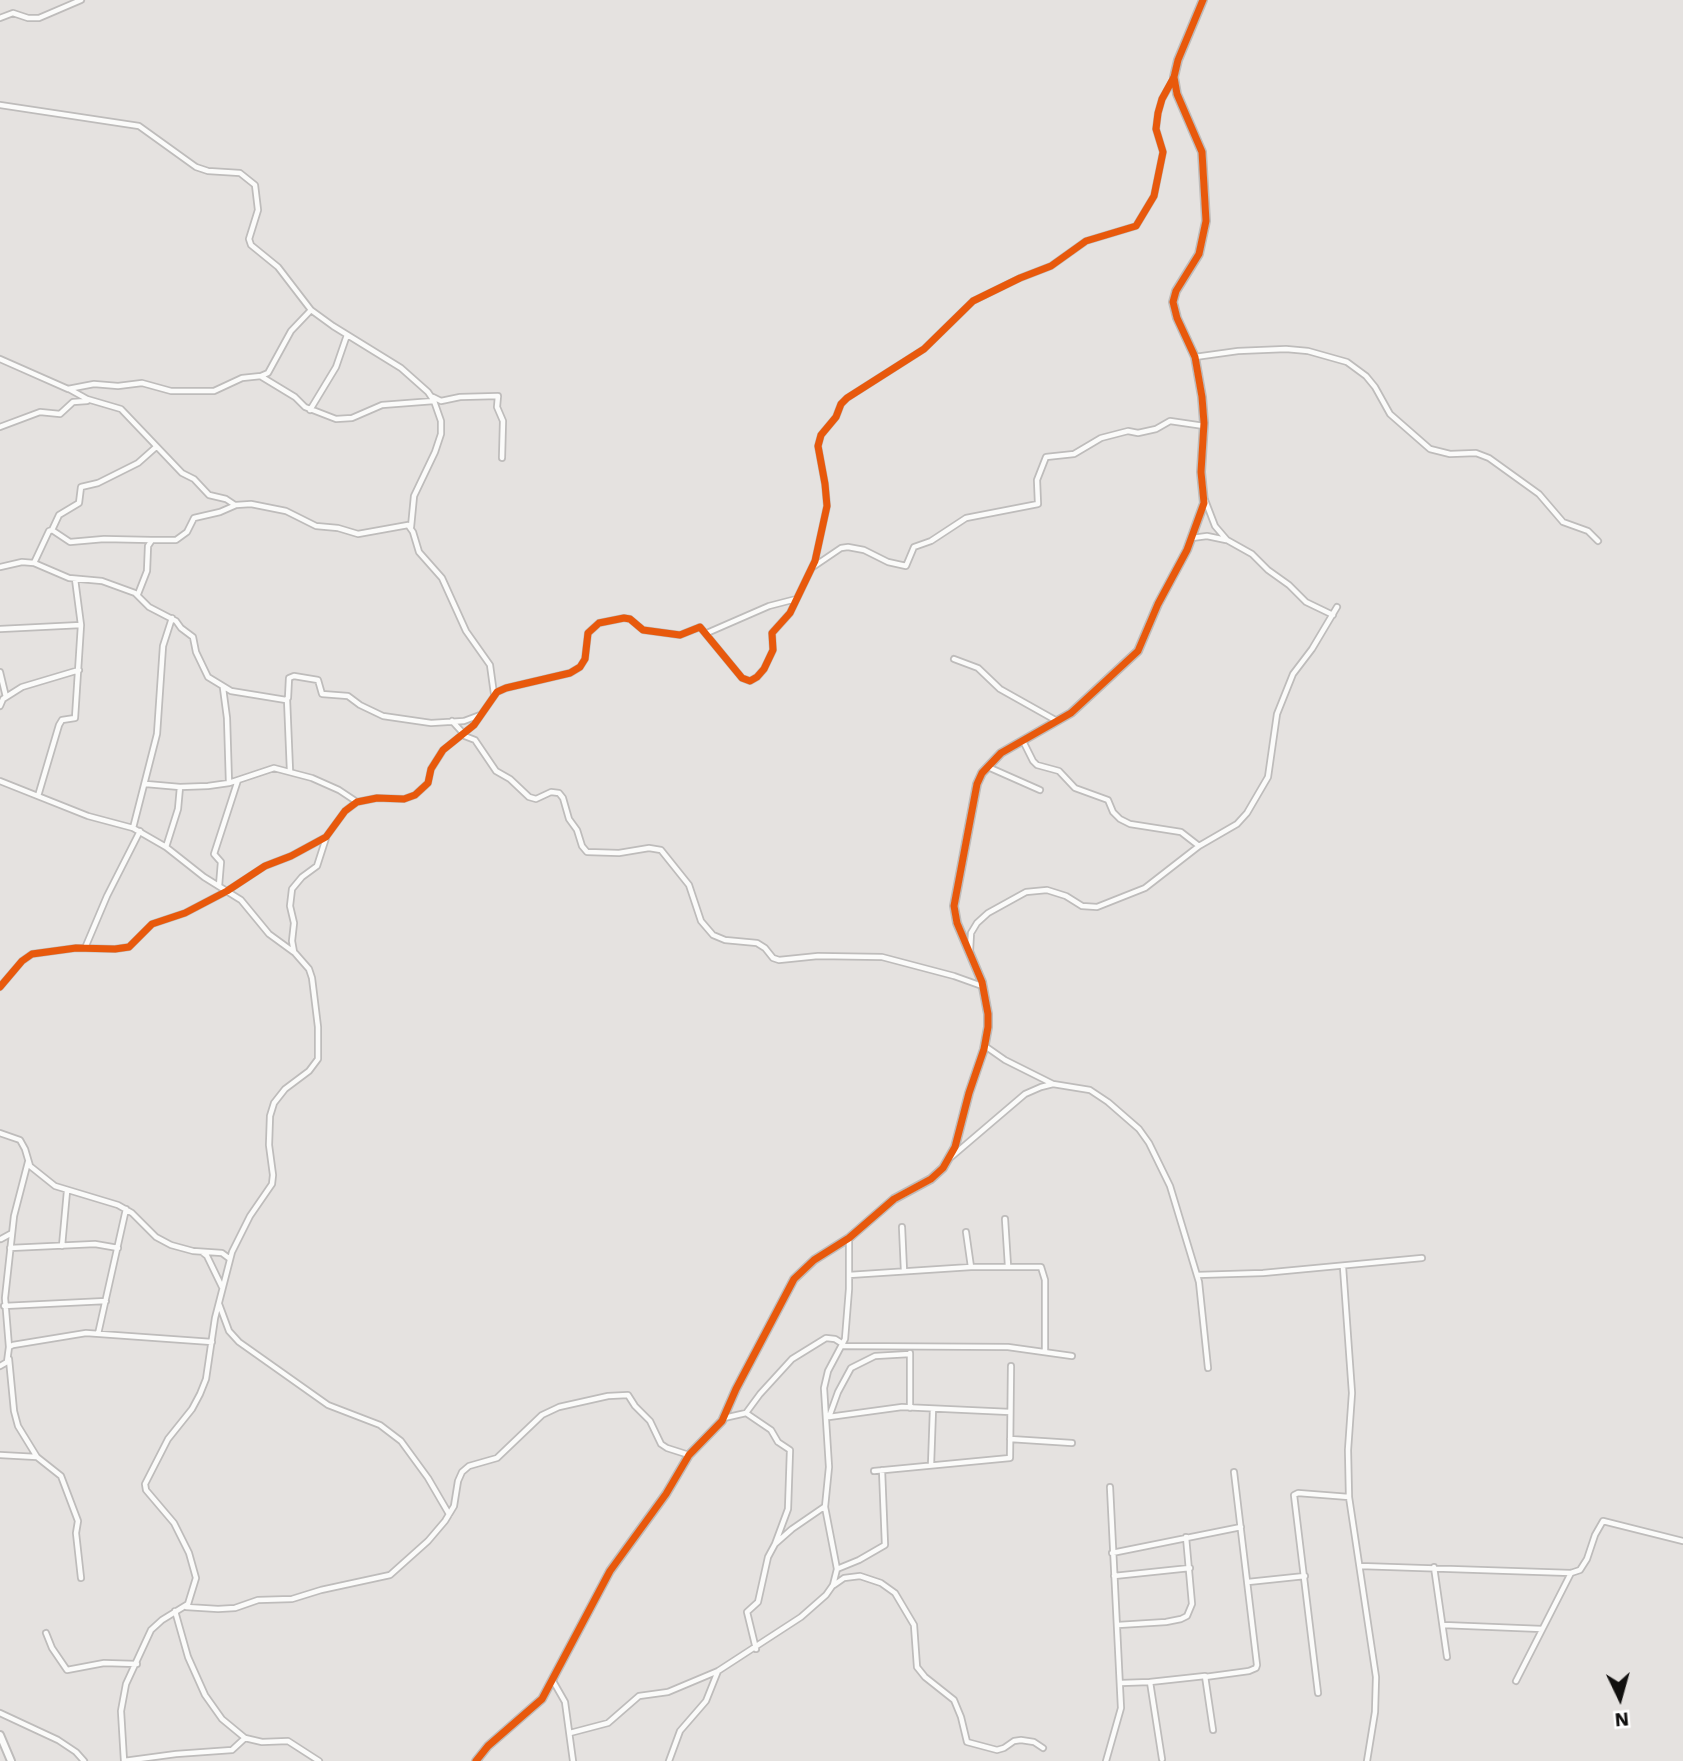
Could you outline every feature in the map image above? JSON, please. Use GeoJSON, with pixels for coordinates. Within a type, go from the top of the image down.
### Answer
{"type":"FeatureCollection","features":[{"type":"Feature","properties":{"kind":"street"},"geometry":{"type":"LineString","coordinates":[[0,18],[13,13],[27,18],[39,18],[81,0]]}},
{"type":"Feature","properties":{"kind":"street"},"geometry":{"type":"LineString","coordinates":[[295,953],[292,941],[294,923],[290,906],[292,889],[317,866],[326,837],[345,811],[357,802],[377,798],[404,799],[420,792],[428,783],[430,769],[439,756],[447,746],[472,728],[501,689],[575,671],[585,659],[588,633],[594,625],[610,619],[630,619],[639,629],[647,632],[680,635],[700,627],[742,678],[750,681],[764,669],[773,650],[772,633],[786,619],[813,567],[827,512],[818,446],[821,435],[844,400],[924,349],[973,301],[1051,266],[1086,241],[1136,226],[1155,191],[1163,152],[1156,129],[1158,113],[1203,0]]}},
{"type":"Feature","properties":{"kind":"street"},"geometry":{"type":"LineString","coordinates":[[1174,77],[1177,94],[1202,152],[1206,221],[1203,244],[1176,291],[1173,302],[1195,356],[1202,397],[1204,426],[1200,472],[1205,499],[1215,526],[1227,540]]}},
{"type":"Feature","properties":{"kind":"street"},"geometry":{"type":"LineString","coordinates":[[0,105],[139,126],[196,166],[208,171],[236,172],[255,185],[257,217],[250,233],[250,242],[278,267],[311,310],[401,368],[433,399],[441,421],[441,434],[414,496],[411,527],[419,552],[445,583],[466,631],[487,661],[495,695]]}},
{"type":"Feature","properties":{"kind":"street"},"geometry":{"type":"LineString","coordinates":[[68,389],[94,384],[118,386],[142,383],[171,391],[214,391],[242,378],[261,376],[270,371],[291,331],[311,310]]}},
{"type":"Feature","properties":{"kind":"street"},"geometry":{"type":"LineString","coordinates":[[310,410],[336,367],[347,335]]}},
{"type":"Feature","properties":{"kind":"street"},"geometry":{"type":"LineString","coordinates":[[1195,356],[1286,349],[1308,351],[1347,362],[1359,369],[1376,387],[1390,414],[1430,449],[1440,453],[1476,453],[1489,458],[1539,494],[1563,522],[1588,531],[1598,541]]}},
{"type":"Feature","properties":{"kind":"street"},"geometry":{"type":"LineString","coordinates":[[0,359],[95,402],[121,409],[181,473],[194,480],[206,493],[236,505]]}},
{"type":"Feature","properties":{"kind":"street"},"geometry":{"type":"LineString","coordinates":[[261,376],[295,397],[310,410],[344,419],[382,405],[498,396],[497,407],[503,417],[502,458]]}},
{"type":"Feature","properties":{"kind":"street"},"geometry":{"type":"LineString","coordinates":[[0,427],[40,412],[63,413],[73,402],[95,402]]}},
{"type":"Feature","properties":{"kind":"street"},"geometry":{"type":"LineString","coordinates":[[813,567],[841,548],[848,547],[905,567],[914,547],[931,541],[961,520],[1038,504],[1037,480],[1046,457],[1074,454],[1101,438],[1128,431],[1150,431],[1170,421],[1204,426]]}},
{"type":"Feature","properties":{"kind":"street"},"geometry":{"type":"LineString","coordinates":[[34,563],[59,515],[79,503],[81,487],[138,463],[156,447]]}},
{"type":"Feature","properties":{"kind":"street"},"geometry":{"type":"LineString","coordinates":[[949,1159],[985,1046],[988,1014],[983,987],[957,923],[954,898],[973,816],[976,788],[987,766],[1001,752],[1083,704],[1138,651],[1158,604],[1192,538],[1205,499]]}},
{"type":"Feature","properties":{"kind":"street"},"geometry":{"type":"LineString","coordinates":[[52,530],[70,542],[104,539],[176,540],[187,532],[194,518],[236,505],[251,504],[286,511],[317,526],[358,534],[402,524],[411,527]]}},
{"type":"Feature","properties":{"kind":"street"},"geometry":{"type":"LineString","coordinates":[[1192,538],[1207,536],[1227,540],[1252,554],[1307,602],[1333,615]]}},
{"type":"Feature","properties":{"kind":"street"},"geometry":{"type":"LineString","coordinates":[[138,594],[147,571],[148,546],[152,540]]}},
{"type":"Feature","properties":{"kind":"street"},"geometry":{"type":"LineString","coordinates":[[0,568],[22,562],[34,563],[75,579],[107,582],[138,594],[149,607],[172,618],[193,637],[196,652],[208,677],[223,687],[241,693],[287,699]]}},
{"type":"Feature","properties":{"kind":"street"},"geometry":{"type":"LineString","coordinates":[[38,796],[59,725],[62,720],[75,718],[81,625],[75,579]]}},
{"type":"Feature","properties":{"kind":"street"},"geometry":{"type":"LineString","coordinates":[[707,633],[769,607],[797,599]]}},
{"type":"Feature","properties":{"kind":"street"},"geometry":{"type":"LineString","coordinates":[[970,952],[971,933],[977,923],[988,912],[1026,892],[1046,890],[1066,896],[1082,906],[1097,907],[1145,888],[1199,846],[1237,824],[1268,777],[1277,714],[1289,683],[1337,607]]}},
{"type":"Feature","properties":{"kind":"street"},"geometry":{"type":"LineString","coordinates":[[133,828],[157,734],[164,642],[172,618]]}},
{"type":"Feature","properties":{"kind":"street"},"geometry":{"type":"LineString","coordinates":[[0,629],[81,625]]}},
{"type":"Feature","properties":{"kind":"street"},"geometry":{"type":"LineString","coordinates":[[954,659],[978,668],[1000,689],[1058,721]]}},
{"type":"Feature","properties":{"kind":"street"},"geometry":{"type":"LineString","coordinates":[[0,706],[6,697],[22,687],[79,670]]}},
{"type":"Feature","properties":{"kind":"street"},"geometry":{"type":"LineString","coordinates":[[0,673],[6,697]]}},
{"type":"Feature","properties":{"kind":"street"},"geometry":{"type":"LineString","coordinates":[[290,771],[287,699],[289,678],[294,676],[318,680],[322,694],[348,696],[383,716],[426,723],[467,721],[481,714]]}},
{"type":"Feature","properties":{"kind":"street"},"geometry":{"type":"LineString","coordinates":[[494,683],[501,689]]}},
{"type":"Feature","properties":{"kind":"street"},"geometry":{"type":"LineString","coordinates":[[223,687],[229,783]]}},
{"type":"Feature","properties":{"kind":"street"},"geometry":{"type":"LineString","coordinates":[[452,721],[462,734],[475,740],[496,771],[510,779],[529,797],[541,798],[551,792],[559,793],[569,819],[587,852],[610,853],[649,848],[661,850],[689,885],[701,921],[713,935],[725,940],[757,943],[779,960],[811,956],[882,957],[954,976],[983,987]]}},
{"type":"Feature","properties":{"kind":"street"},"geometry":{"type":"LineString","coordinates":[[1022,740],[1032,761],[1059,771],[1076,788],[1108,800],[1113,812],[1120,819],[1130,824],[1181,832],[1199,846]]}},
{"type":"Feature","properties":{"kind":"street"},"geometry":{"type":"LineString","coordinates":[[987,766],[1040,790]]}},
{"type":"Feature","properties":{"kind":"street"},"geometry":{"type":"LineString","coordinates":[[146,784],[180,787],[229,783],[274,768],[290,771],[338,790],[357,802]]}},
{"type":"Feature","properties":{"kind":"street"},"geometry":{"type":"LineString","coordinates":[[219,887],[221,862],[214,854],[238,780]]}},
{"type":"Feature","properties":{"kind":"street"},"geometry":{"type":"LineString","coordinates":[[0,781],[88,816],[133,828],[166,847],[241,900],[274,939],[295,953],[309,968],[312,978],[320,1054],[309,1071],[285,1088],[274,1103],[270,1116],[269,1145],[272,1184],[228,1253],[230,1259],[222,1288],[206,1379],[192,1409],[168,1439],[145,1484],[146,1490],[174,1523],[195,1567],[196,1583],[185,1606]]}},
{"type":"Feature","properties":{"kind":"street"},"geometry":{"type":"LineString","coordinates":[[166,847],[178,809],[180,787]]}},
{"type":"Feature","properties":{"kind":"street"},"geometry":{"type":"LineString","coordinates":[[85,948],[107,896],[140,831]]}},
{"type":"Feature","properties":{"kind":"street"},"geometry":{"type":"LineString","coordinates":[[0,987],[8,974],[32,954],[85,948],[129,947],[152,924],[175,917],[227,891],[265,866],[291,856],[326,837]]}},
{"type":"Feature","properties":{"kind":"street"},"geometry":{"type":"LineString","coordinates":[[0,975],[8,974]]}},
{"type":"Feature","properties":{"kind":"street"},"geometry":{"type":"LineString","coordinates":[[985,1046],[1053,1084],[1090,1090],[1097,1094],[1139,1129],[1149,1143],[1170,1186],[1198,1275],[1208,1368]]}},
{"type":"Feature","properties":{"kind":"street"},"geometry":{"type":"LineString","coordinates":[[476,1761],[488,1746],[542,1699],[610,1571],[667,1494],[689,1455],[724,1418],[736,1389],[794,1279],[814,1260],[849,1238],[894,1199],[930,1179],[949,1159],[1025,1094],[1053,1084]]}},
{"type":"Feature","properties":{"kind":"street"},"geometry":{"type":"LineString","coordinates":[[0,1133],[22,1143],[33,1169],[48,1181],[67,1191],[110,1201],[127,1209],[163,1242],[184,1249],[228,1253]]}},
{"type":"Feature","properties":{"kind":"street"},"geometry":{"type":"LineString","coordinates":[[28,1161],[18,1196],[4,1306],[16,1420],[37,1457],[61,1476],[78,1521],[76,1533],[81,1578]]}},
{"type":"Feature","properties":{"kind":"street"},"geometry":{"type":"LineString","coordinates":[[62,1245],[67,1191]]}},
{"type":"Feature","properties":{"kind":"street"},"geometry":{"type":"LineString","coordinates":[[98,1334],[127,1209]]}},
{"type":"Feature","properties":{"kind":"street"},"geometry":{"type":"LineString","coordinates":[[1005,1219],[1008,1266]]}},
{"type":"Feature","properties":{"kind":"street"},"geometry":{"type":"LineString","coordinates":[[902,1227],[904,1271]]}},
{"type":"Feature","properties":{"kind":"street"},"geometry":{"type":"LineString","coordinates":[[966,1232],[971,1267]]}},
{"type":"Feature","properties":{"kind":"street"},"geometry":{"type":"LineString","coordinates":[[1,1239],[12,1233]]}},
{"type":"Feature","properties":{"kind":"street"},"geometry":{"type":"LineString","coordinates":[[833,1585],[837,1569],[825,1507],[829,1479],[824,1388],[828,1371],[843,1345],[846,1331],[849,1238]]}},
{"type":"Feature","properties":{"kind":"street"},"geometry":{"type":"LineString","coordinates":[[1,1239],[12,1240]]}},
{"type":"Feature","properties":{"kind":"street"},"geometry":{"type":"LineString","coordinates":[[10,1248],[95,1244],[118,1248]]}},
{"type":"Feature","properties":{"kind":"street"},"geometry":{"type":"LineString","coordinates":[[202,1252],[207,1256],[222,1288]]}},
{"type":"Feature","properties":{"kind":"street"},"geometry":{"type":"LineString","coordinates":[[1198,1275],[1343,1267],[1422,1258]]}},
{"type":"Feature","properties":{"kind":"street"},"geometry":{"type":"LineString","coordinates":[[849,1275],[971,1267],[1041,1267],[1046,1316],[1045,1351]]}},
{"type":"Feature","properties":{"kind":"street"},"geometry":{"type":"LineString","coordinates":[[1343,1267],[1352,1393],[1348,1450],[1349,1497],[1376,1677],[1367,1761]]}},
{"type":"Feature","properties":{"kind":"street"},"geometry":{"type":"LineString","coordinates":[[4,1306],[106,1301]]}},
{"type":"Feature","properties":{"kind":"street"},"geometry":{"type":"LineString","coordinates":[[219,1303],[229,1331],[239,1342],[328,1405],[380,1425],[401,1441],[428,1478],[449,1514]]}},
{"type":"Feature","properties":{"kind":"street"},"geometry":{"type":"LineString","coordinates":[[9,1347],[28,1342],[98,1334],[212,1342]]}},
{"type":"Feature","properties":{"kind":"street"},"geometry":{"type":"LineString","coordinates":[[724,1418],[746,1413],[792,1359],[826,1338],[835,1339],[843,1345],[1008,1347],[1072,1356]]}},
{"type":"Feature","properties":{"kind":"street"},"geometry":{"type":"LineString","coordinates":[[909,1408],[911,1346]]}},
{"type":"Feature","properties":{"kind":"street"},"geometry":{"type":"LineString","coordinates":[[910,1354],[874,1356],[851,1368],[838,1392],[830,1417],[909,1408],[1010,1412]]}},
{"type":"Feature","properties":{"kind":"street"},"geometry":{"type":"LineString","coordinates":[[0,1366],[5,1365],[9,1359]]}},
{"type":"Feature","properties":{"kind":"street"},"geometry":{"type":"LineString","coordinates":[[874,1471],[1008,1459],[1011,1456],[1011,1366]]}},
{"type":"Feature","properties":{"kind":"street"},"geometry":{"type":"LineString","coordinates":[[245,1738],[232,1750],[169,1754],[124,1761],[121,1708],[126,1684],[154,1626],[175,1611],[185,1606],[235,1608],[258,1600],[295,1598],[390,1575],[428,1541],[449,1514],[458,1481],[466,1468],[497,1458],[542,1415],[559,1407],[608,1396],[628,1395],[650,1421],[664,1446],[689,1455]]}},
{"type":"Feature","properties":{"kind":"street"},"geometry":{"type":"LineString","coordinates":[[931,1465],[933,1409]]}},
{"type":"Feature","properties":{"kind":"street"},"geometry":{"type":"LineString","coordinates":[[746,1413],[771,1430],[778,1442],[790,1450],[792,1455],[788,1509],[768,1557],[758,1602],[747,1612],[756,1648]]}},
{"type":"Feature","properties":{"kind":"street"},"geometry":{"type":"LineString","coordinates":[[1010,1439],[1072,1443]]}},
{"type":"Feature","properties":{"kind":"street"},"geometry":{"type":"LineString","coordinates":[[0,1455],[37,1457]]}},
{"type":"Feature","properties":{"kind":"street"},"geometry":{"type":"LineString","coordinates":[[837,1569],[885,1545],[882,1470]]}},
{"type":"Feature","properties":{"kind":"street"},"geometry":{"type":"LineString","coordinates":[[1121,1683],[1205,1677],[1256,1668],[1234,1472]]}},
{"type":"Feature","properties":{"kind":"street"},"geometry":{"type":"LineString","coordinates":[[1106,1761],[1119,1717],[1121,1683],[1110,1487]]}},
{"type":"Feature","properties":{"kind":"street"},"geometry":{"type":"LineString","coordinates":[[1318,1693],[1294,1495],[1298,1493],[1349,1497]]}},
{"type":"Feature","properties":{"kind":"street"},"geometry":{"type":"LineString","coordinates":[[775,1544],[825,1507]]}},
{"type":"Feature","properties":{"kind":"street"},"geometry":{"type":"LineString","coordinates":[[1360,1566],[1572,1573],[1580,1570],[1587,1559],[1601,1521],[1683,1541]]}},
{"type":"Feature","properties":{"kind":"street"},"geometry":{"type":"LineString","coordinates":[[1112,1553],[1241,1527]]}},
{"type":"Feature","properties":{"kind":"street"},"geometry":{"type":"LineString","coordinates":[[1118,1625],[1166,1622],[1187,1616],[1192,1604],[1186,1537]]}},
{"type":"Feature","properties":{"kind":"street"},"geometry":{"type":"LineString","coordinates":[[1434,1567],[1447,1657]]}},
{"type":"Feature","properties":{"kind":"street"},"geometry":{"type":"LineString","coordinates":[[1114,1576],[1190,1568]]}},
{"type":"Feature","properties":{"kind":"street"},"geometry":{"type":"LineString","coordinates":[[1516,1681],[1572,1573]]}},
{"type":"Feature","properties":{"kind":"street"},"geometry":{"type":"LineString","coordinates":[[570,1733],[608,1723],[639,1696],[668,1692],[718,1671],[814,1607],[833,1585],[844,1578],[860,1576],[881,1583],[895,1593],[914,1625],[917,1667],[925,1677],[954,1700],[967,1742],[997,1750],[1021,1740],[1034,1742],[1043,1748]]}},
{"type":"Feature","properties":{"kind":"street"},"geometry":{"type":"LineString","coordinates":[[1248,1582],[1305,1576]]}},
{"type":"Feature","properties":{"kind":"street"},"geometry":{"type":"LineString","coordinates":[[190,1598],[195,1606]]}},
{"type":"Feature","properties":{"kind":"street"},"geometry":{"type":"LineString","coordinates":[[175,1611],[186,1650],[205,1695],[222,1719],[245,1738],[262,1742],[288,1741],[318,1761]]}},
{"type":"Feature","properties":{"kind":"street"},"geometry":{"type":"LineString","coordinates":[[1443,1625],[1542,1629]]}},
{"type":"Feature","properties":{"kind":"street"},"geometry":{"type":"LineString","coordinates":[[46,1633],[52,1648],[68,1670],[104,1663],[136,1664]]}},
{"type":"Feature","properties":{"kind":"street"},"geometry":{"type":"LineString","coordinates":[[669,1761],[680,1731],[706,1701],[718,1671]]}},
{"type":"Feature","properties":{"kind":"street"},"geometry":{"type":"LineString","coordinates":[[1205,1677],[1213,1730]]}},
{"type":"Feature","properties":{"kind":"street"},"geometry":{"type":"LineString","coordinates":[[553,1681],[565,1702],[573,1761]]}},
{"type":"Feature","properties":{"kind":"street"},"geometry":{"type":"LineString","coordinates":[[1150,1682],[1162,1759]]}},
{"type":"Feature","properties":{"kind":"street"},"geometry":{"type":"LineString","coordinates":[[0,1713],[58,1740],[84,1761]]}},
{"type":"Feature","properties":{"kind":"street"},"geometry":{"type":"LineString","coordinates":[[0,1735],[10,1761]]}},
{"type":"Feature","properties":{"kind":"cycle path"},"geometry":{"type":"LineString","coordinates":[[476,1761],[488,1746],[542,1699],[610,1571],[666,1494],[689,1455],[722,1421],[794,1279],[814,1260],[849,1238],[894,1199],[931,1179],[943,1168],[955,1147],[988,1027],[982,982],[957,923],[954,906],[977,784],[982,773],[1001,753],[1071,713],[1138,651],[1158,604],[1187,550],[1204,503],[1201,472],[1204,423],[1202,397],[1195,357],[1177,318],[1173,302],[1176,291],[1199,254],[1206,221],[1202,152],[1177,94],[1174,77],[1178,60],[1203,0]]}},
{"type":"Feature","properties":{"kind":"cycle path"},"geometry":{"type":"LineString","coordinates":[[0,987],[22,961],[32,954],[76,948],[129,947],[152,924],[185,913],[227,891],[265,866],[291,856],[326,837],[345,811],[357,802],[377,798],[404,799],[415,795],[428,783],[431,769],[443,750],[474,725],[497,692],[570,673],[580,667],[585,659],[588,633],[599,623],[624,618],[630,619],[643,630],[680,635],[700,627],[742,678],[750,681],[757,677],[773,650],[772,633],[790,613],[815,561],[827,506],[818,446],[821,435],[836,417],[841,404],[924,349],[973,301],[1051,266],[1086,241],[1136,226],[1154,196],[1163,152],[1156,129],[1158,113],[1174,77]]}}]}
